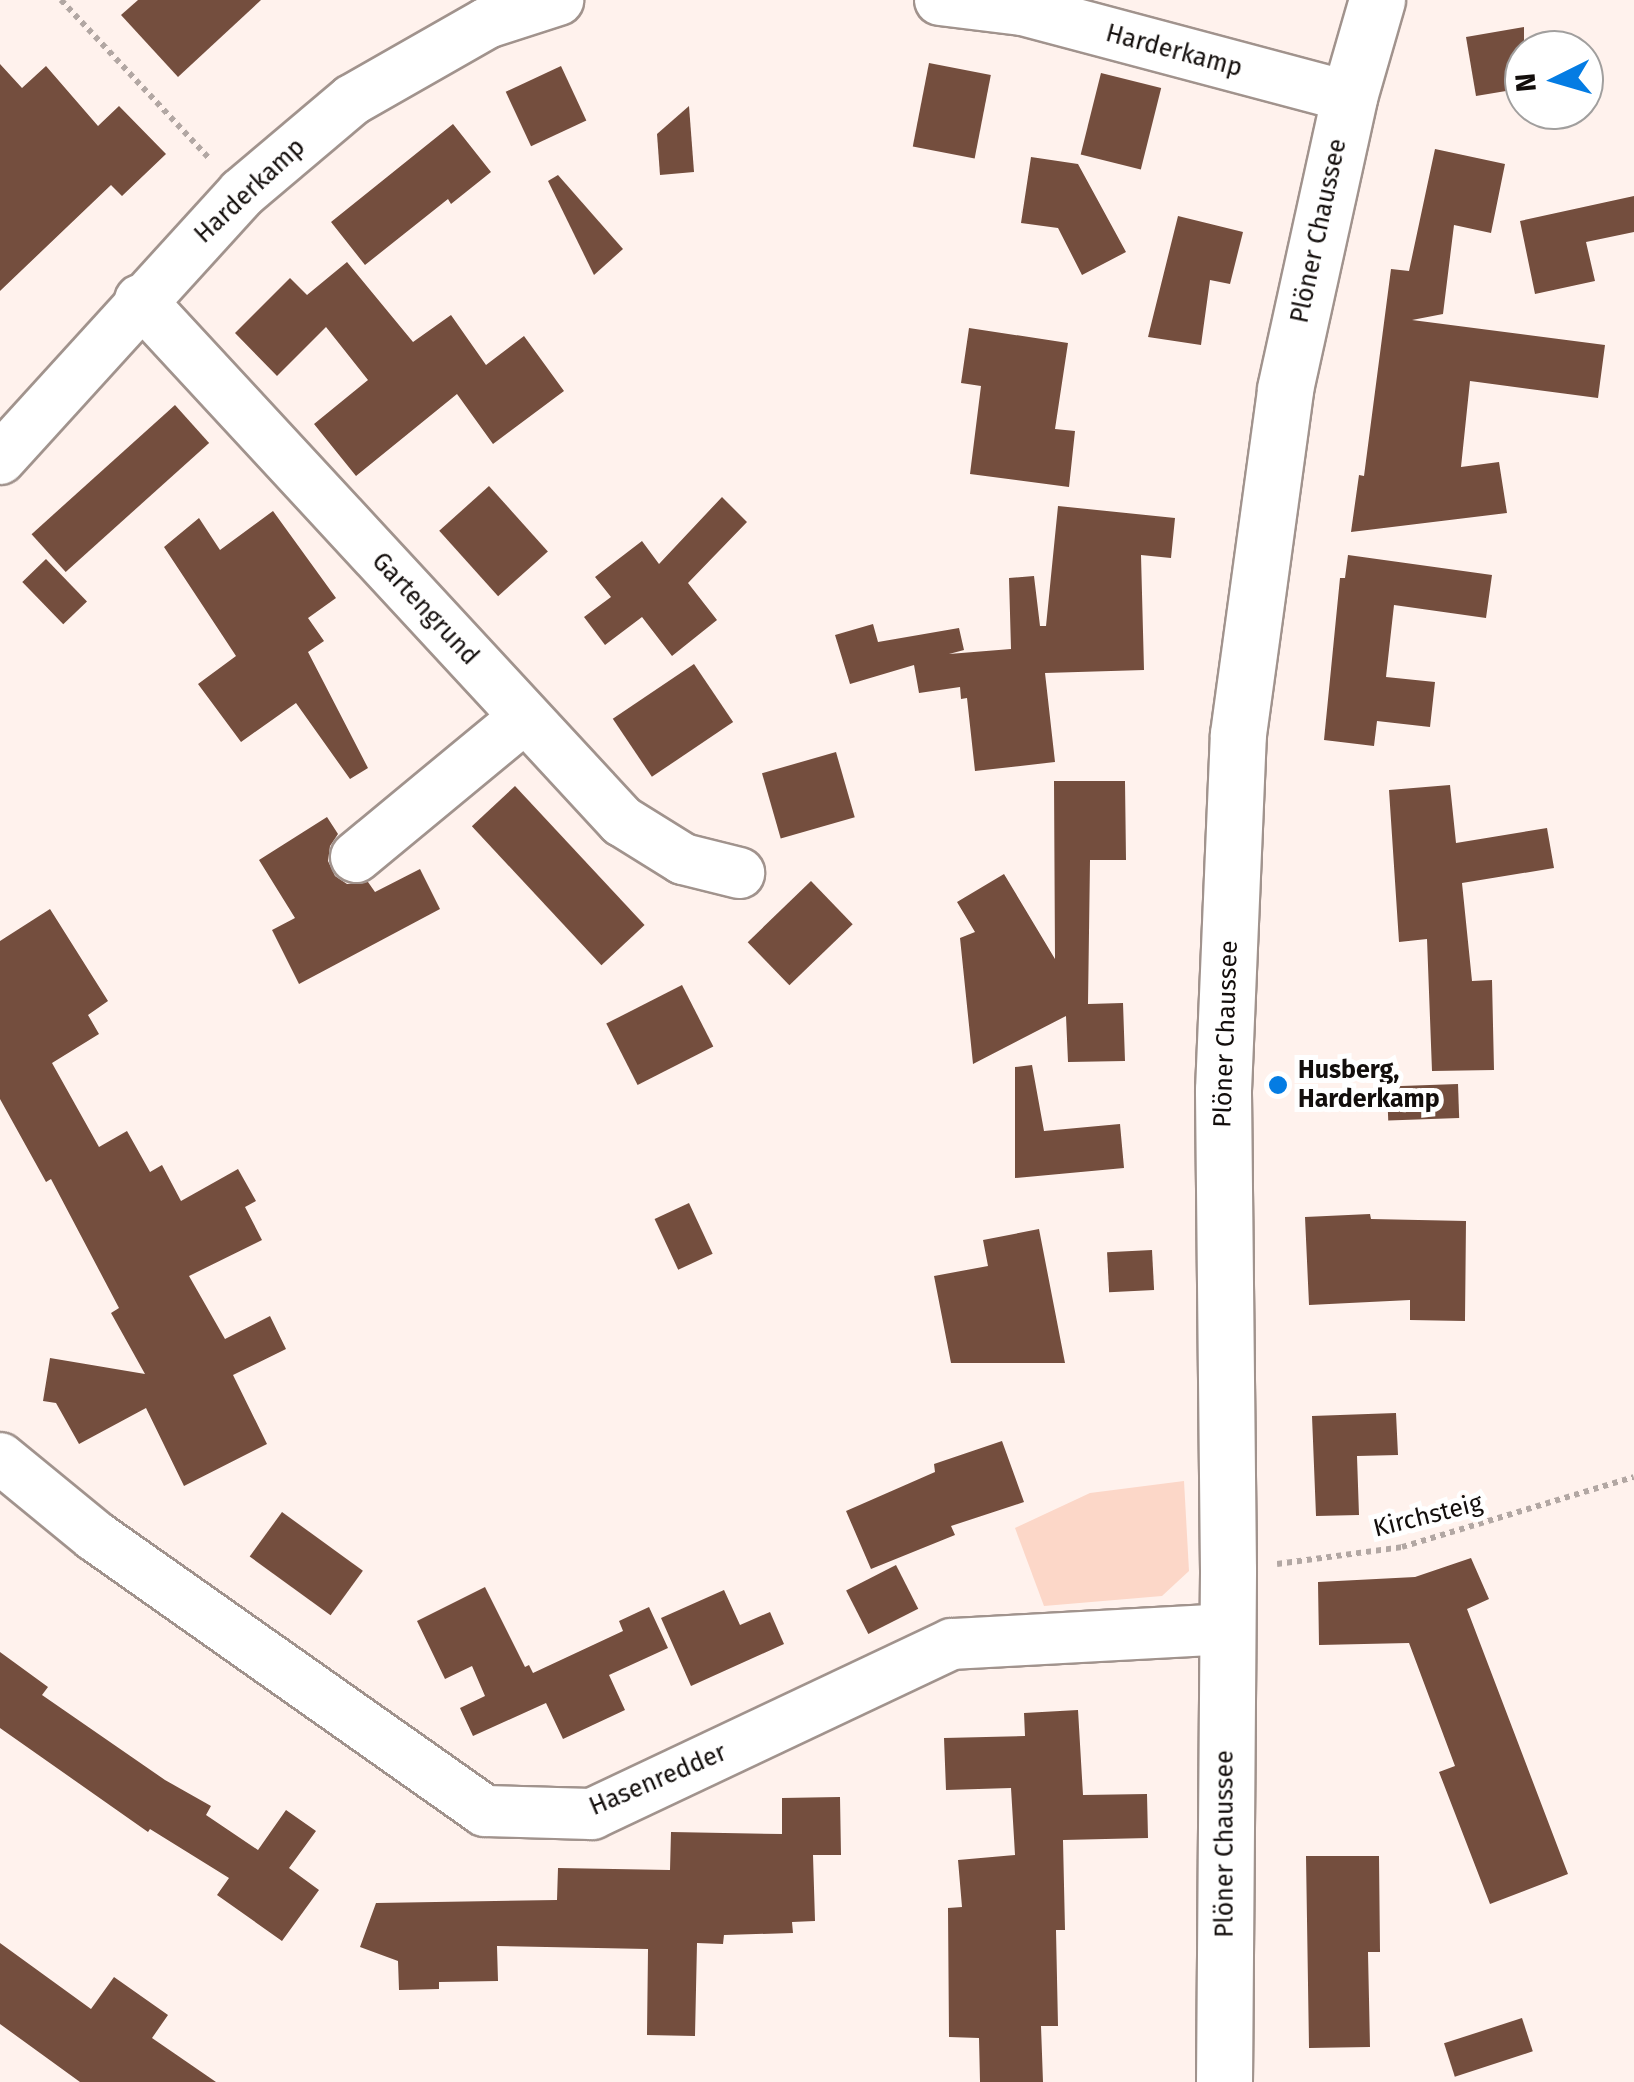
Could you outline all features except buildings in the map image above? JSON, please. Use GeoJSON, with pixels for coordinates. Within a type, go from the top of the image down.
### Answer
{"type":"FeatureCollection","features":[{"type":"Feature","properties":{"kind":"main road","name":"Plöner Chaussee"},"geometry":{"type":"LineString","coordinates":[[1224,2082],[1228,1570],[1222,1090],[1238,734],[1285,389],[1348,98],[1376,0]]}},
{"type":"Feature","properties":{"kind":"street","name":"Harderkamp"},"geometry":{"type":"LineString","coordinates":[[0,459],[140,300],[242,193],[352,100],[487,23],[558,0]]}},
{"type":"Feature","properties":{"kind":"street","name":"Harderkamp"},"geometry":{"type":"LineString","coordinates":[[940,0],[1024,10],[1348,98]]}},
{"type":"Feature","properties":{"kind":"street","name":"Gartengrund"},"geometry":{"type":"LineString","coordinates":[[140,300],[622,821],[683,859],[739,872]]}},
{"type":"Feature","properties":{"kind":"street"},"geometry":{"type":"LineString","coordinates":[[356,857],[525,717]]}},
{"type":"Feature","properties":{"kind":"street","name":"Hasenredder"},"geometry":{"type":"LineString","coordinates":[[0,1458],[95,1536],[486,1811],[592,1814],[952,1644],[1227,1629]]}},
{"type":"Feature","properties":{"kind":"path"},"geometry":{"type":"LineString","coordinates":[[61,0],[242,193]]}},
{"type":"Feature","properties":{"kind":"path","name":"Kirchsteig"},"geometry":{"type":"LineString","coordinates":[[1228,1570],[1402,1547],[1634,1477]]}},
{"type":"Feature","properties":{"kind":"shaded area"},"geometry":{"type":"Polygon","coordinates":[[[1184,1481],[1189,1571],[1162,1596],[1044,1606],[1015,1528],[1090,1493],[1184,1481]]]}},
{"type":"Feature","properties":{"kind":"place","name":"Husberg, Harderkamp"},"geometry":{"type":"Point","coordinates":[1278,1085]}}]}
